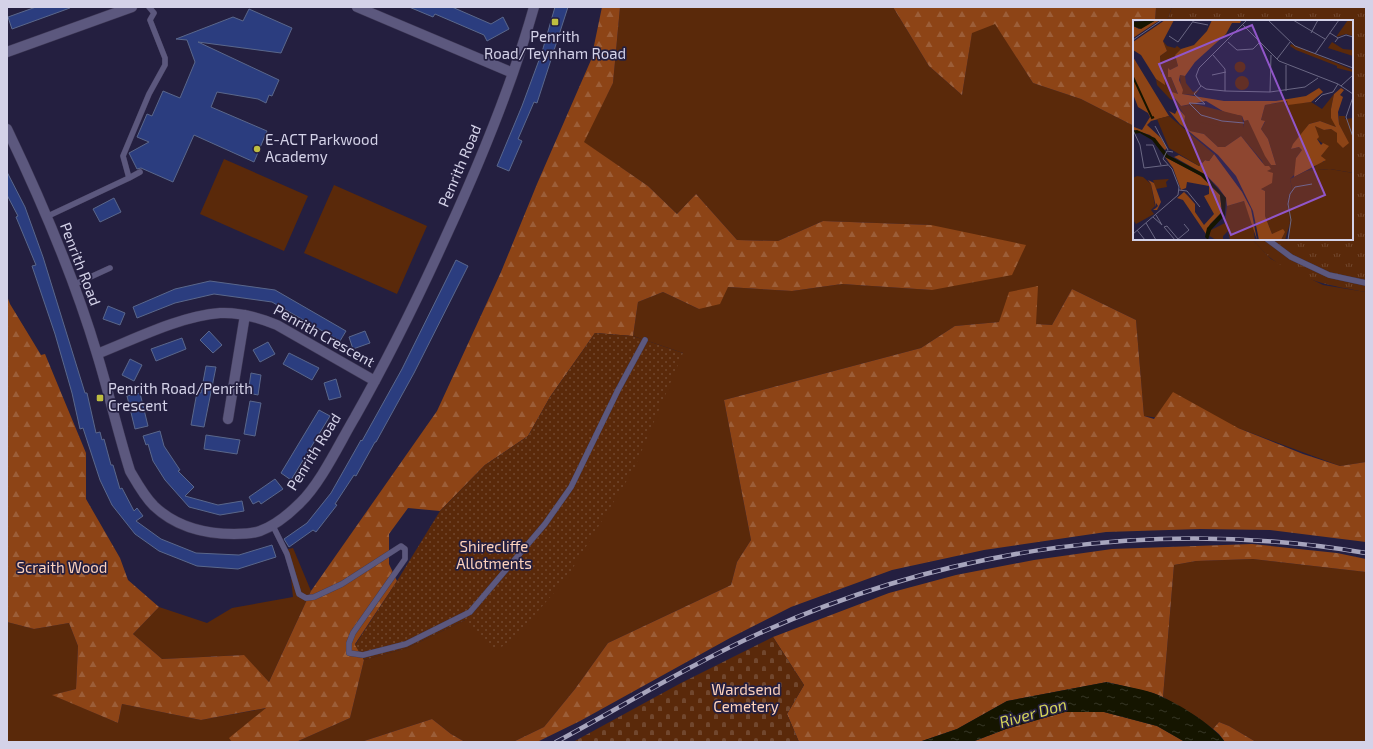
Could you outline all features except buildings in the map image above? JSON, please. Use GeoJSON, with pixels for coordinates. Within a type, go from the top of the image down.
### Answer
{"type":"FeatureCollection","features":[{"type":"Feature","properties":{"kind":"street"},"geometry":{"type":"LineString","coordinates":[[7,52],[132,7]]}},
{"type":"Feature","properties":{"kind":"street"},"geometry":{"type":"LineString","coordinates":[[357,7],[513,73]]}},
{"type":"Feature","properties":{"kind":"street","name":"Penrith Road"},"geometry":{"type":"LineString","coordinates":[[7,129],[46,217],[73,285],[97,354],[130,471],[140,488],[154,506],[171,519],[190,528],[213,534],[260,532],[301,502],[318,480],[375,381],[429,273],[474,177],[513,73],[534,7]]}},
{"type":"Feature","properties":{"kind":"street","name":"Penrith Crescent"},"geometry":{"type":"LineString","coordinates":[[97,354],[201,316],[221,313],[244,315],[260,318],[277,325],[375,381]]}},
{"type":"Feature","properties":{"kind":"street"},"geometry":{"type":"LineString","coordinates":[[228,419],[244,315]]}},
{"type":"Feature","properties":{"kind":"lane"},"geometry":{"type":"LineString","coordinates":[[129,178],[123,156],[149,94],[165,64],[165,58],[150,20],[154,13],[148,7]]}},
{"type":"Feature","properties":{"kind":"lane"},"geometry":{"type":"LineString","coordinates":[[46,217],[140,172]]}},
{"type":"Feature","properties":{"kind":"lane"},"geometry":{"type":"LineString","coordinates":[[1268,240],[1291,258],[1322,272],[1366,283]]}},
{"type":"Feature","properties":{"kind":"lane"},"geometry":{"type":"LineString","coordinates":[[73,285],[110,268]]}},
{"type":"Feature","properties":{"kind":"lane"},"geometry":{"type":"LineString","coordinates":[[272,524],[288,554],[299,594],[306,598],[314,597],[342,584],[401,546],[405,550],[405,559],[352,633],[349,643],[349,653],[363,655],[406,644],[470,612],[545,524],[571,487],[618,390],[645,340]]}},
{"type":"Feature","properties":{"kind":"green space","name":"Scraith Wood"},"geometry":{"type":"Polygon","coordinates":[[[602,7],[620,7],[613,83],[584,142],[648,186],[677,214],[696,194],[737,240],[778,241],[823,221],[931,225],[1026,245],[1012,275],[932,290],[842,284],[792,291],[728,287],[720,304],[699,309],[663,292],[638,302],[633,336],[595,333],[550,397],[528,436],[485,465],[440,511],[408,508],[389,534],[389,564],[397,581],[355,644],[364,660],[350,718],[296,742],[232,742],[229,738],[266,708],[201,720],[122,704],[118,723],[52,695],[76,689],[78,646],[69,623],[34,629],[7,622],[7,296],[10,304],[41,355],[45,354],[86,453],[86,499],[120,558],[128,580],[159,607],[133,634],[162,659],[244,655],[269,682],[311,591],[437,411],[501,272],[537,184],[591,60],[602,7]]]}},
{"type":"Feature","properties":{"kind":"green space"},"geometry":{"type":"Polygon","coordinates":[[[620,7],[893,7],[929,66],[962,95],[972,32],[995,23],[1033,83],[1081,99],[1133,125],[1133,240],[1253,240],[1271,259],[1323,285],[1366,292],[1366,462],[1340,466],[1238,428],[1144,416],[1136,320],[1072,289],[1052,325],[999,322],[955,326],[921,348],[724,400],[751,540],[737,562],[731,585],[608,643],[575,689],[544,727],[513,742],[465,742],[451,734],[432,719],[361,742],[296,742],[350,718],[364,660],[407,648],[465,620],[683,353],[633,336],[638,302],[663,292],[699,309],[728,287],[792,291],[842,284],[932,290],[931,225],[823,221],[778,241],[737,240],[696,194],[677,214],[648,186],[583,142],[613,83],[620,7]]]}},
{"type":"Feature","properties":{"kind":"green space"},"geometry":{"type":"Polygon","coordinates":[[[893,7],[1156,7],[1155,20],[1133,20],[1133,125],[1081,99],[1033,83],[995,24],[972,33],[962,95],[929,66],[893,7]]]}},
{"type":"Feature","properties":{"kind":"green space"},"geometry":{"type":"Polygon","coordinates":[[[1156,7],[1172,7],[1167,20],[1155,20],[1156,7]]]}},
{"type":"Feature","properties":{"kind":"green space"},"geometry":{"type":"Polygon","coordinates":[[[1172,7],[1366,7],[1366,292],[1317,282],[1294,273],[1269,257],[1253,240],[1353,240],[1353,20],[1167,20],[1172,7]]]}},
{"type":"Feature","properties":{"kind":"green space"},"geometry":{"type":"Polygon","coordinates":[[[224,159],[308,196],[284,251],[200,214],[224,159]]]}},
{"type":"Feature","properties":{"kind":"green space"},"geometry":{"type":"Polygon","coordinates":[[[334,185],[427,226],[397,294],[304,253],[334,185]]]}},
{"type":"Feature","properties":{"kind":"green space"},"geometry":{"type":"Polygon","coordinates":[[[1038,286],[1036,324],[1052,325],[1072,289],[1136,320],[1144,416],[1154,419],[1173,392],[1238,428],[1303,454],[1340,466],[1366,462],[1366,542],[1270,530],[1200,529],[1106,532],[984,550],[892,570],[791,607],[730,638],[580,721],[537,742],[513,742],[544,727],[575,689],[608,643],[731,585],[737,562],[751,540],[724,400],[921,348],[955,326],[999,322],[1009,292],[1038,286]]]}},
{"type":"Feature","properties":{"kind":"green space","name":"Shirecliffe Allotments"},"geometry":{"type":"Polygon","coordinates":[[[595,333],[633,336],[683,353],[634,469],[566,579],[511,642],[493,651],[465,620],[407,648],[364,660],[355,645],[440,511],[485,465],[528,436],[550,397],[595,333]]]}},
{"type":"Feature","properties":{"kind":"green space"},"geometry":{"type":"Polygon","coordinates":[[[1252,544],[1337,553],[1366,559],[1366,572],[1253,559],[1196,561],[1174,565],[1163,697],[1153,693],[1107,682],[1007,701],[957,729],[919,742],[799,742],[787,714],[804,685],[773,637],[889,593],[956,575],[1034,560],[1112,549],[1252,544]]]}},
{"type":"Feature","properties":{"kind":"green space"},"geometry":{"type":"Polygon","coordinates":[[[293,548],[311,591],[269,682],[243,655],[162,659],[133,634],[159,607],[207,623],[232,608],[293,597],[288,549],[293,548]]]}},
{"type":"Feature","properties":{"kind":"green space"},"geometry":{"type":"Polygon","coordinates":[[[1253,559],[1366,572],[1366,742],[1256,742],[1229,726],[1219,722],[1213,729],[1197,717],[1163,697],[1174,565],[1196,561],[1253,559]]]}},
{"type":"Feature","properties":{"kind":"green space"},"geometry":{"type":"Polygon","coordinates":[[[7,622],[34,629],[69,623],[78,646],[76,689],[53,695],[118,723],[122,704],[201,720],[267,708],[230,738],[232,742],[10,742],[7,741],[7,622]]]}},
{"type":"Feature","properties":{"kind":"green space","name":"Wardsend Cemetery"},"geometry":{"type":"Polygon","coordinates":[[[773,637],[804,685],[787,714],[799,742],[573,742],[681,683],[773,637]]]}},
{"type":"Feature","properties":{"kind":"green space"},"geometry":{"type":"Polygon","coordinates":[[[1065,712],[1104,712],[1157,726],[1185,742],[972,742],[1006,729],[1065,712]]]}},
{"type":"Feature","properties":{"kind":"green space"},"geometry":{"type":"Polygon","coordinates":[[[432,719],[451,734],[465,742],[361,742],[432,719]]]}},
{"type":"Feature","properties":{"kind":"green space"},"geometry":{"type":"Polygon","coordinates":[[[1219,722],[1229,726],[1256,742],[1225,742],[1213,729],[1219,722]]]}},
{"type":"Feature","properties":{"kind":"water","name":"River Don"},"geometry":{"type":"Polygon","coordinates":[[[1107,682],[1148,691],[1171,701],[1203,721],[1220,735],[1225,742],[1185,742],[1157,726],[1104,712],[1065,712],[1006,729],[972,742],[919,742],[957,729],[1007,701],[1107,682]]]}},
{"type":"Feature","properties":{"kind":"railway"},"geometry":{"type":"LineString","coordinates":[[556,742],[708,658],[760,633],[832,603],[906,579],[981,561],[1057,548],[1134,540],[1211,539],[1288,543],[1366,553]]}},
{"type":"Feature","properties":{"kind":"place","name":"Penrith Road/Teynham Road"},"geometry":{"type":"Point","coordinates":[555,22]}},
{"type":"Feature","properties":{"kind":"place","name":"E-ACT Parkwood Academy"},"geometry":{"type":"Point","coordinates":[257,149]}},
{"type":"Feature","properties":{"kind":"place","name":"Penrith Road/Penrith Crescent"},"geometry":{"type":"Point","coordinates":[100,398]}}]}
